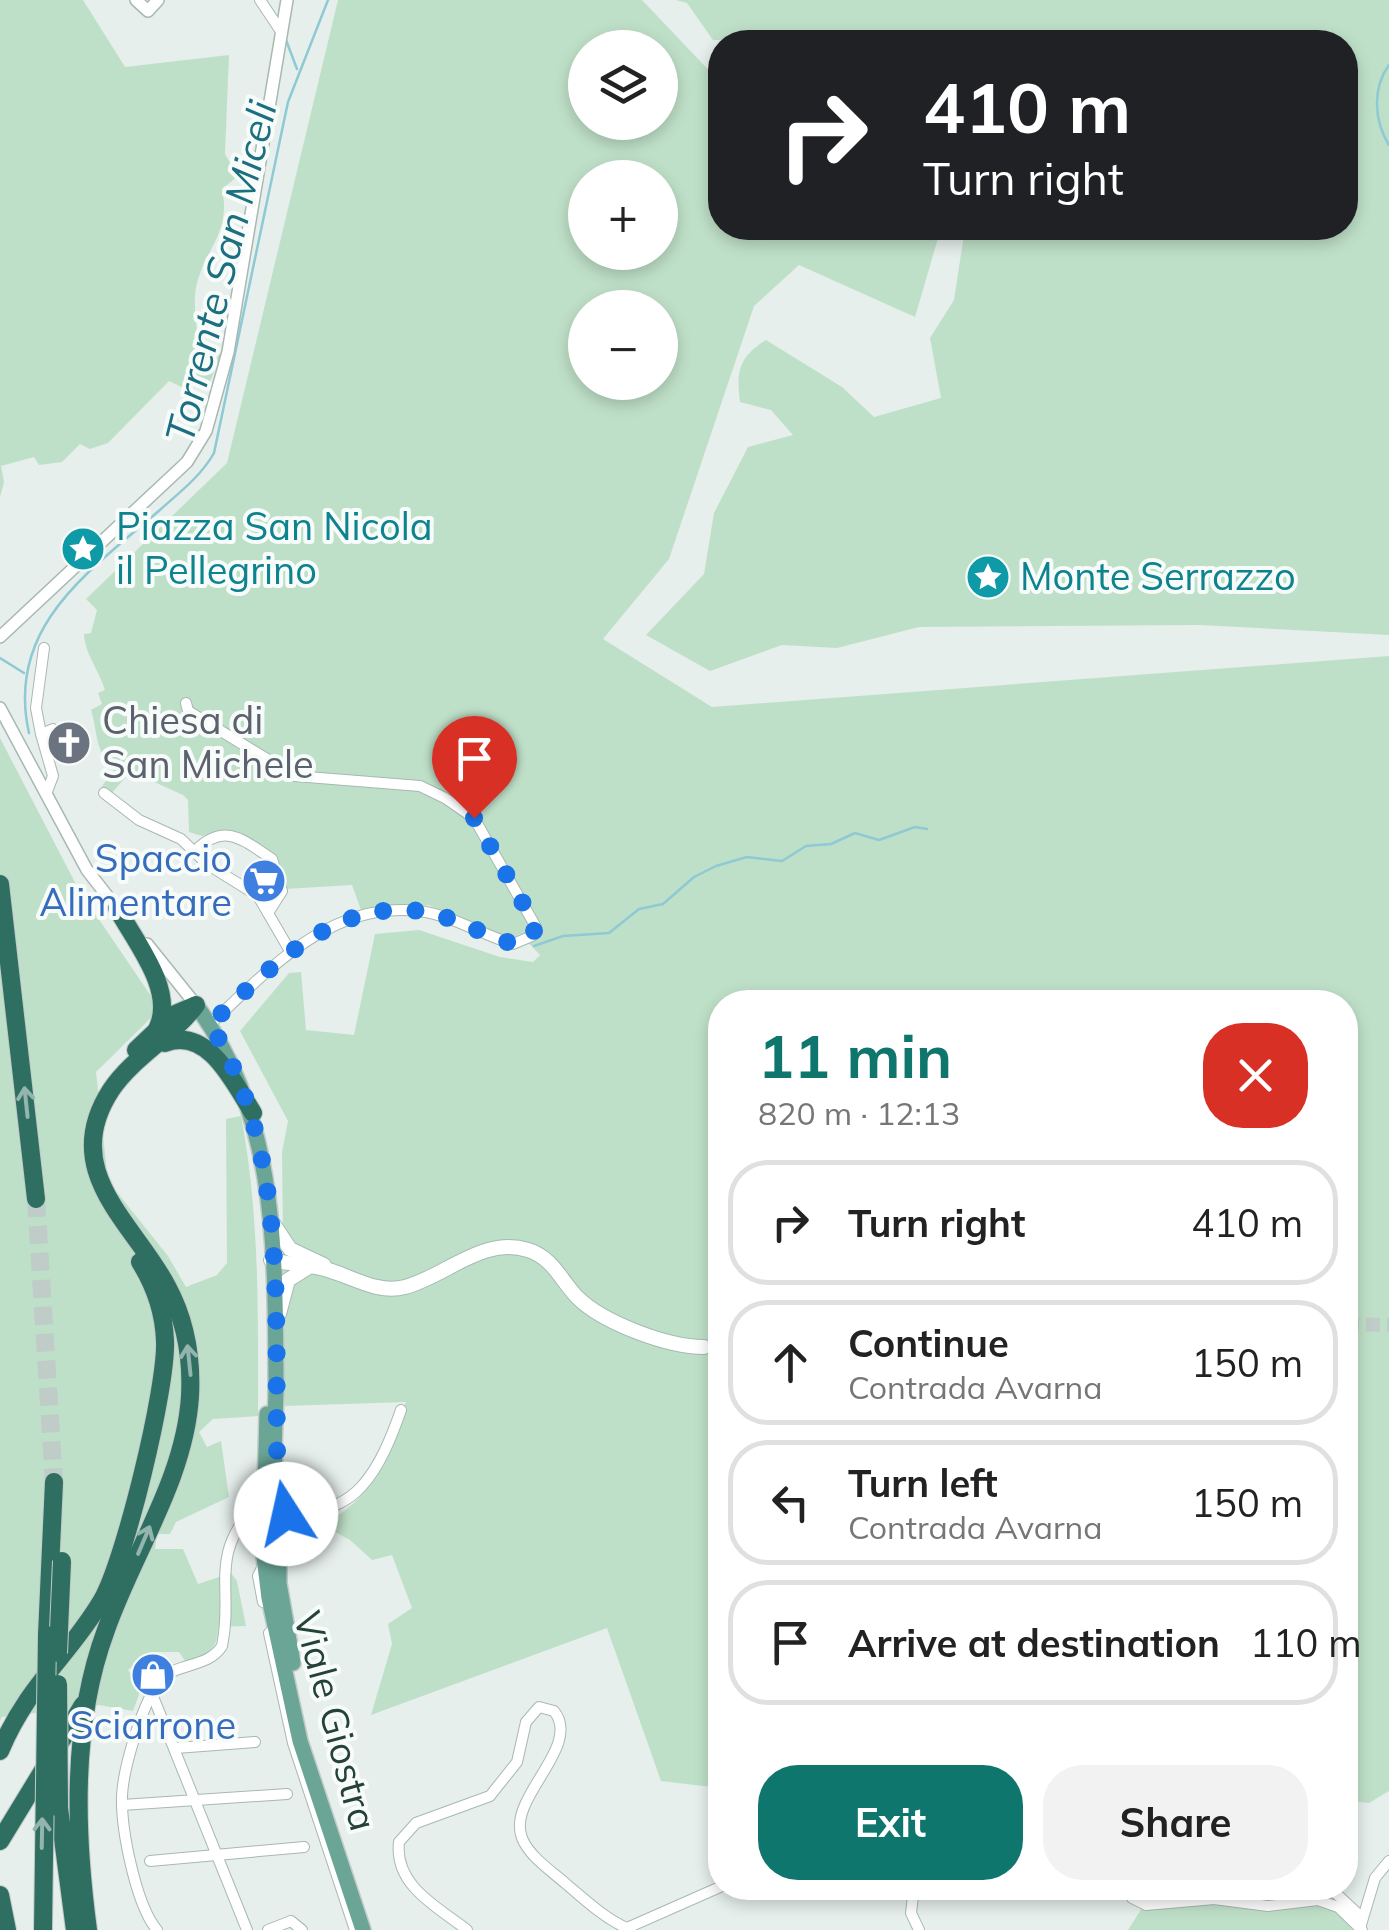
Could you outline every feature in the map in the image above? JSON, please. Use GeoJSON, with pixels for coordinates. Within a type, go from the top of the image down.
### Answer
{"type":"FeatureCollection","features":[{"type":"Feature","properties":{"kind":"highway"},"geometry":{"type":"LineString","coordinates":[[0,884],[12,962],[36,1200]]}},
{"type":"Feature","properties":{"kind":"highway"},"geometry":{"type":"LineString","coordinates":[[117,908],[162,991],[162,1016],[156,1040]]}},
{"type":"Feature","properties":{"kind":"highway"},"geometry":{"type":"LineString","coordinates":[[0,1750],[39,1679],[94,1611],[115,1570],[165,1363],[164,1322],[150,1278],[92,1191],[84,1155],[86,1122],[105,1080],[196,1005]]}},
{"type":"Feature","properties":{"kind":"highway"},"geometry":{"type":"LineString","coordinates":[[156,1040],[184,1038],[203,1045],[253,1113]]}},
{"type":"Feature","properties":{"kind":"highway"},"geometry":{"type":"LineString","coordinates":[[88,1930],[79,1808],[88,1697],[106,1628],[180,1456],[190,1400],[190,1361],[176,1304],[160,1272],[126,1238]]}},
{"type":"Feature","properties":{"kind":"highway"},"geometry":{"type":"LineString","coordinates":[[54,1488],[59,1808],[74,1930]]}},
{"type":"Feature","properties":{"kind":"highway"},"geometry":{"type":"LineString","coordinates":[[42,1930],[48,1602],[56,1566]]}},
{"type":"Feature","properties":{"kind":"highway"},"geometry":{"type":"LineString","coordinates":[[0,1841],[88,1697]]}},
{"type":"Feature","properties":{"kind":"highway"},"geometry":{"type":"LineString","coordinates":[[0,1895],[6,1930]]}},
{"type":"Feature","properties":{"kind":"main road","name":"Viale Giostra"},"geometry":{"type":"LineString","coordinates":[[196,1005],[210,1024],[253,1113],[263,1150],[276,1340],[282,1512],[280,1583],[302,1708],[340,1840],[372,1930]]}},
{"type":"Feature","properties":{"kind":"main road"},"geometry":{"type":"LineString","coordinates":[[268,1215],[285,1243],[305,1261]]}},
{"type":"Feature","properties":{"kind":"main road"},"geometry":{"type":"LineString","coordinates":[[271,1260],[305,1261],[370,1286],[398,1288],[485,1251],[518,1248],[548,1261],[575,1294],[595,1309],[665,1343],[704,1347]]}},
{"type":"Feature","properties":{"kind":"main road","name":"Viale Giostra"},"geometry":{"type":"LineString","coordinates":[[271,1260],[265,1479],[258,1513],[270,1598],[300,1741],[363,1930]]}},
{"type":"Feature","properties":{"kind":"main road"},"geometry":{"type":"LineString","coordinates":[[276,1340],[288,1280],[305,1261]]}},
{"type":"Feature","properties":{"kind":"main road"},"geometry":{"type":"LineString","coordinates":[[273,1496],[282,1512],[258,1513],[273,1496]]}},
{"type":"Feature","properties":{"kind":"street"},"geometry":{"type":"LineString","coordinates":[[136,0],[148,12],[158,0]]}},
{"type":"Feature","properties":{"kind":"street"},"geometry":{"type":"LineString","coordinates":[[260,0],[282,33]]}},
{"type":"Feature","properties":{"kind":"street"},"geometry":{"type":"LineString","coordinates":[[0,637],[121,528],[188,462],[203,439],[228,352],[287,0]]}},
{"type":"Feature","properties":{"kind":"street"},"geometry":{"type":"LineString","coordinates":[[44,648],[37,690],[40,734],[53,776],[46,794]]}},
{"type":"Feature","properties":{"kind":"street"},"geometry":{"type":"LineString","coordinates":[[186,702],[188,712],[295,776],[420,786],[445,798],[474,818],[536,926],[532,936],[514,944],[420,911],[354,916],[290,951],[210,1024]]}},
{"type":"Feature","properties":{"kind":"street","name":"Viale Giostra"},"geometry":{"type":"LineString","coordinates":[[0,708],[88,870],[196,1005]]}},
{"type":"Feature","properties":{"kind":"street"},"geometry":{"type":"LineString","coordinates":[[40,734],[53,729]]}},
{"type":"Feature","properties":{"kind":"street"},"geometry":{"type":"LineString","coordinates":[[104,793],[139,820],[196,850],[207,864],[258,896],[290,951]]}},
{"type":"Feature","properties":{"kind":"street"},"geometry":{"type":"LineString","coordinates":[[196,850],[210,836],[221,834],[272,859],[282,891],[268,913]]}},
{"type":"Feature","properties":{"kind":"street"},"geometry":{"type":"LineString","coordinates":[[282,1512],[334,1505],[372,1478],[401,1410]]}},
{"type":"Feature","properties":{"kind":"street"},"geometry":{"type":"LineString","coordinates":[[157,1930],[141,1905],[122,1805],[136,1738],[152,1694],[165,1676],[209,1659],[222,1646],[226,1552],[237,1526],[258,1513]]}},
{"type":"Feature","properties":{"kind":"street"},"geometry":{"type":"LineString","coordinates":[[266,1560],[258,1576],[289,1726],[355,1930]]}},
{"type":"Feature","properties":{"kind":"street"},"geometry":{"type":"LineString","coordinates":[[152,1694],[247,1930]]}},
{"type":"Feature","properties":{"kind":"street"},"geometry":{"type":"LineString","coordinates":[[467,1930],[430,1904],[408,1880],[400,1864],[399,1842],[416,1823],[482,1801],[494,1792],[518,1762],[526,1722],[539,1707],[554,1711],[560,1727],[553,1753],[519,1818],[523,1842],[536,1858],[627,1928],[708,1892]]}},
{"type":"Feature","properties":{"kind":"street"},"geometry":{"type":"LineString","coordinates":[[176,1748],[255,1742]]}},
{"type":"Feature","properties":{"kind":"street"},"geometry":{"type":"LineString","coordinates":[[122,1805],[287,1794]]}},
{"type":"Feature","properties":{"kind":"street"},"geometry":{"type":"LineString","coordinates":[[150,1861],[304,1847]]}},
{"type":"Feature","properties":{"kind":"street"},"geometry":{"type":"LineString","coordinates":[[1361,1928],[1376,1878],[1389,1860]]}},
{"type":"Feature","properties":{"kind":"street"},"geometry":{"type":"LineString","coordinates":[[914,1900],[911,1913],[920,1930]]}},
{"type":"Feature","properties":{"kind":"street"},"geometry":{"type":"LineString","coordinates":[[1136,1900],[1146,1905],[1203,1900]]}},
{"type":"Feature","properties":{"kind":"street"},"geometry":{"type":"LineString","coordinates":[[1222,1900],[1268,1906],[1318,1900],[1338,1907],[1361,1928]]}},
{"type":"Feature","properties":{"kind":"street"},"geometry":{"type":"LineString","coordinates":[[1343,1900],[1357,1913],[1361,1928]]}},
{"type":"Feature","properties":{"kind":"street"},"geometry":{"type":"LineString","coordinates":[[268,1930],[291,1921],[302,1930]]}},
{"type":"Feature","properties":{"kind":"green space"},"geometry":{"type":"Polygon","coordinates":[[[0,0],[83,0],[125,67],[229,55],[225,154],[238,176],[222,189],[223,220],[197,282],[197,345],[221,354],[210,382],[194,380],[186,389],[169,381],[108,443],[90,449],[80,444],[62,462],[39,465],[34,457],[1,466],[4,482],[0,497],[0,0]]]}},
{"type":"Feature","properties":{"kind":"green space"},"geometry":{"type":"Polygon","coordinates":[[[338,0],[642,0],[671,30],[568,30],[568,140],[678,140],[678,38],[708,69],[708,240],[937,240],[915,317],[799,265],[754,306],[669,559],[603,639],[712,707],[1389,656],[1389,1791],[1369,1803],[1358,1802],[1358,990],[708,990],[708,1787],[661,1781],[607,1628],[371,1715],[392,1644],[388,1624],[412,1608],[392,1555],[372,1560],[350,1540],[322,1525],[341,1514],[367,1488],[385,1457],[406,1402],[285,1406],[282,1152],[288,1121],[240,1031],[289,973],[301,972],[306,1030],[354,1035],[375,934],[419,930],[500,957],[533,962],[540,955],[520,934],[511,939],[428,905],[361,910],[352,885],[285,889],[280,868],[224,831],[202,836],[189,832],[188,800],[183,795],[141,776],[125,778],[111,794],[101,788],[114,769],[100,748],[91,710],[102,704],[98,693],[105,690],[84,634],[91,633],[97,610],[86,599],[227,463],[338,0]]]}},
{"type":"Feature","properties":{"kind":"green space"},"geometry":{"type":"Polygon","coordinates":[[[676,0],[1389,0],[1389,635],[1200,625],[919,627],[837,648],[782,645],[710,671],[646,635],[704,574],[714,513],[748,447],[793,435],[771,410],[740,402],[741,366],[750,352],[766,340],[842,387],[874,417],[941,398],[930,338],[954,300],[963,240],[1358,240],[1358,30],[708,33],[687,3],[676,0]]]}},
{"type":"Feature","properties":{"kind":"green space"},"geometry":{"type":"Polygon","coordinates":[[[0,738],[79,890],[151,996],[155,1014],[96,1072],[108,1181],[168,1256],[186,1287],[217,1275],[227,1263],[226,1119],[241,1116],[255,1228],[258,1416],[213,1419],[199,1432],[207,1447],[221,1441],[229,1497],[176,1522],[170,1534],[157,1534],[155,1549],[183,1549],[198,1584],[231,1573],[237,1581],[246,1626],[218,1627],[210,1650],[186,1662],[179,1652],[150,1652],[128,1670],[141,1689],[133,1711],[99,1705],[2,1717],[0,1721],[0,738]]]}},
{"type":"Feature","properties":{"kind":"green space"},"geometry":{"type":"Polygon","coordinates":[[[1147,1900],[1335,1900],[1364,1930],[1128,1930],[1147,1900]]]}},
{"type":"Feature","properties":{"kind":"waterway","name":"Torrente San Miceli"},"geometry":{"type":"LineString","coordinates":[[29,733],[25,695],[30,662],[41,631],[82,579],[190,483],[214,453],[288,102],[328,0]]}},
{"type":"Feature","properties":{"kind":"waterway"},"geometry":{"type":"LineString","coordinates":[[286,40],[297,69]]}},
{"type":"Feature","properties":{"kind":"waterway"},"geometry":{"type":"LineString","coordinates":[[1389,65],[1380,84],[1377,105],[1380,126],[1389,145]]}},
{"type":"Feature","properties":{"kind":"waterway"},"geometry":{"type":"LineString","coordinates":[[0,658],[24,673]]}},
{"type":"Feature","properties":{"kind":"waterway"},"geometry":{"type":"LineString","coordinates":[[534,946],[563,936],[609,933],[639,909],[663,904],[694,877],[716,866],[747,857],[782,861],[806,846],[831,844],[855,833],[879,840],[915,827],[927,829]]}},
{"type":"Feature","properties":{"kind":"tunnel"},"geometry":{"type":"LineString","coordinates":[[36,1199],[54,1482]]}},
{"type":"Feature","properties":{"kind":"tunnel"},"geometry":{"type":"LineString","coordinates":[[1358,1324],[1389,1325]]}},
{"type":"Feature","properties":{"kind":"tunnel"},"geometry":{"type":"LineString","coordinates":[[704,1347],[708,1347]]}},
{"type":"Feature","properties":{"kind":"place","name":"Piazza San Nicola il Pellegrino"},"geometry":{"type":"Point","coordinates":[83,549]}},
{"type":"Feature","properties":{"kind":"place","name":"Monte Serrazzo"},"geometry":{"type":"Point","coordinates":[988,577]}},
{"type":"Feature","properties":{"kind":"place","name":"Chiesa di San Michele"},"geometry":{"type":"Point","coordinates":[69,743]}},
{"type":"Feature","properties":{"kind":"place","name":"Spaccio Alimentare"},"geometry":{"type":"Point","coordinates":[264,881]}},
{"type":"Feature","properties":{"kind":"place","name":"Sciarrone"},"geometry":{"type":"Point","coordinates":[153,1675]}},
{"type":"Feature","properties":{"kind":"route"},"geometry":{"type":"LineString","coordinates":[[286,1514],[278,1495],[276,1295],[263,1150],[247,1095],[210,1024],[290,951],[346,918],[420,911],[514,944],[532,936],[536,926],[474,818]]}}]}
